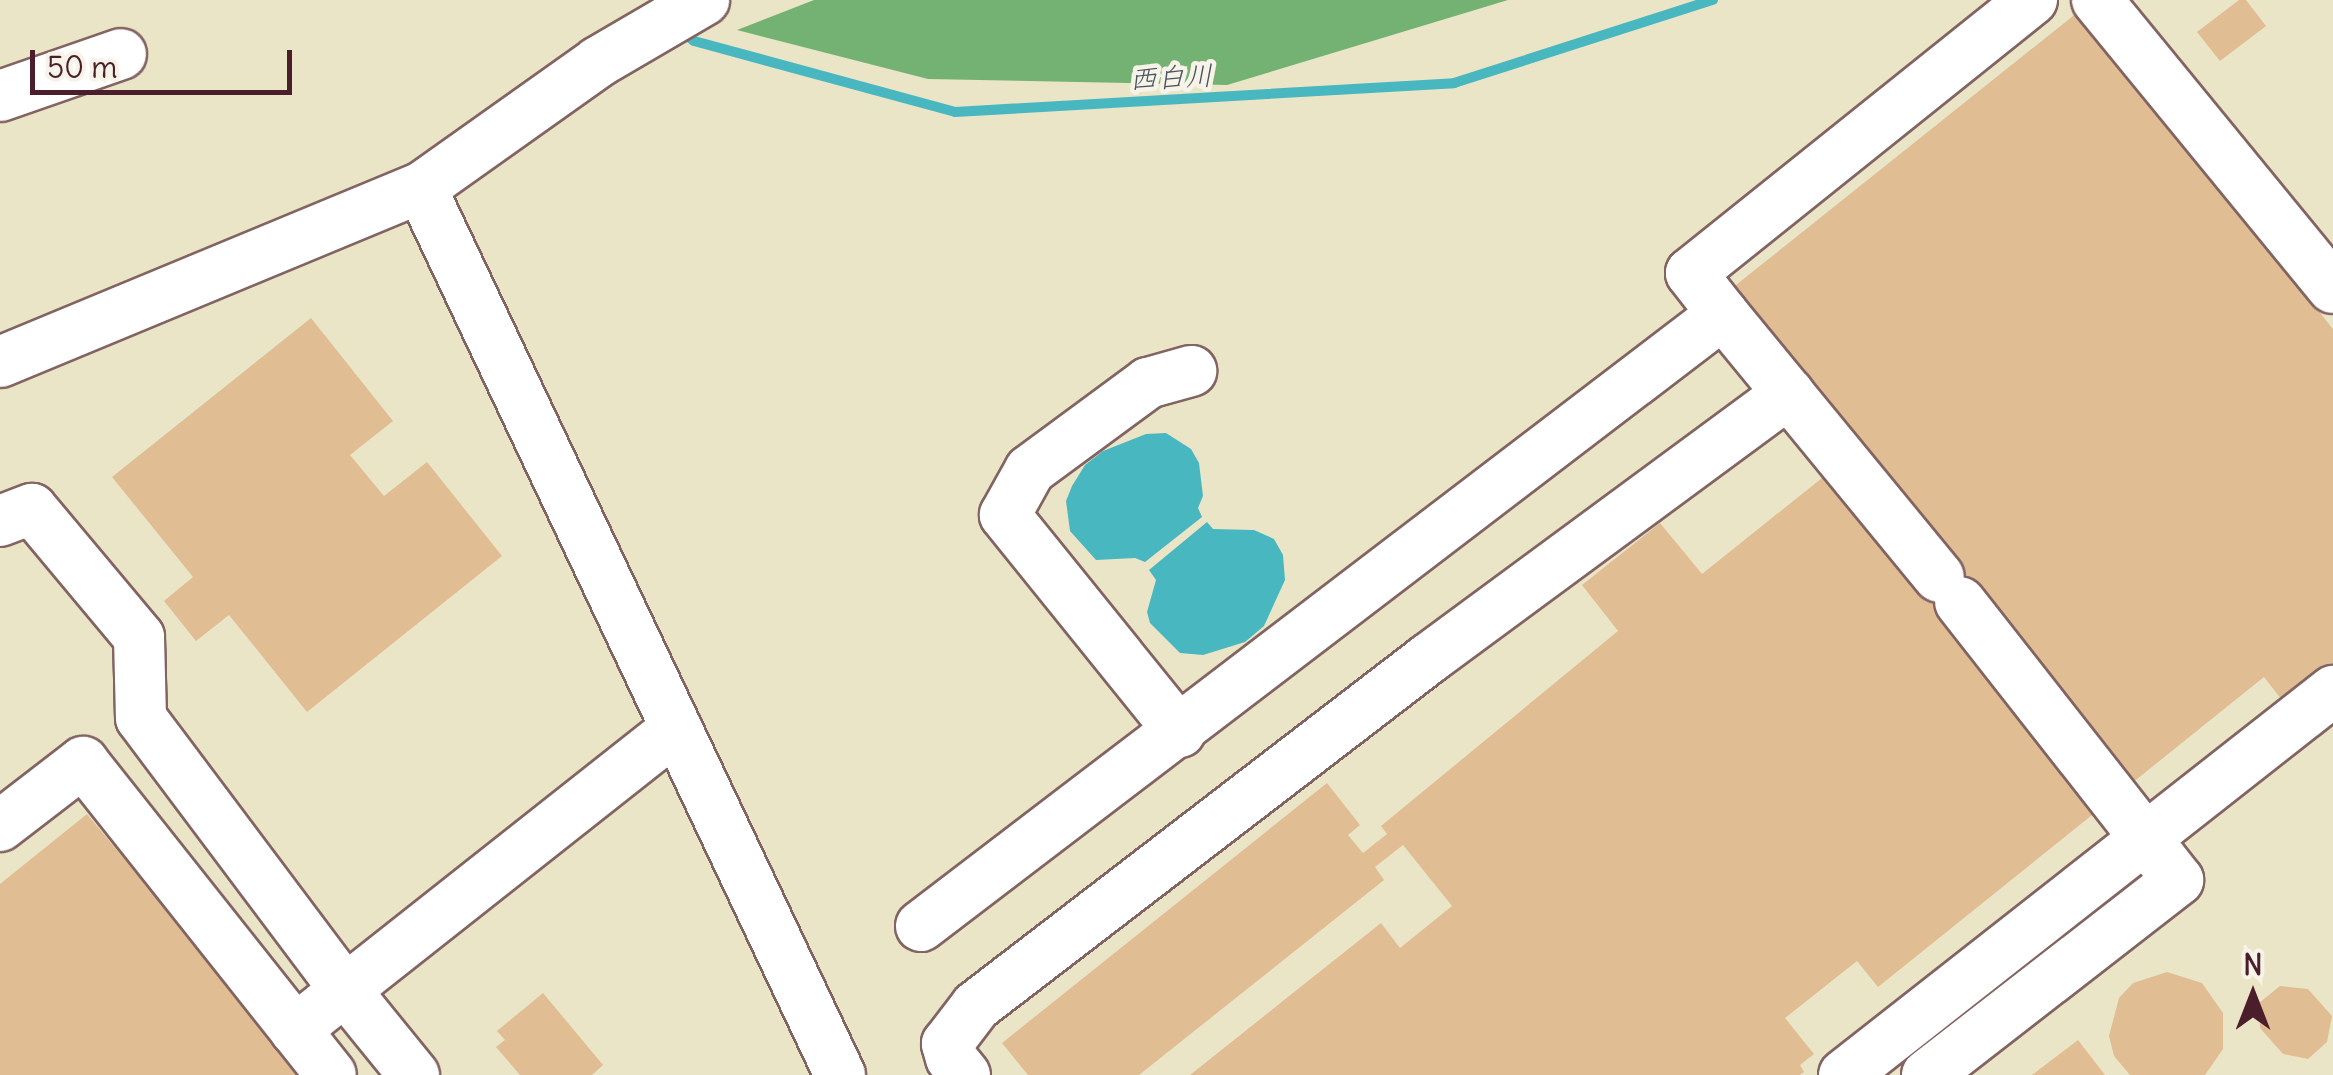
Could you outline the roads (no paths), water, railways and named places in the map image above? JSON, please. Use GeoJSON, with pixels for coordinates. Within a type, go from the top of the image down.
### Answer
{"type":"FeatureCollection","features":[{"type":"Feature","properties":{"kind":"street"},"geometry":{"type":"LineString","coordinates":[[0,362],[421,188],[598,62],[704,0]]}},
{"type":"Feature","properties":{"kind":"street"},"geometry":{"type":"LineString","coordinates":[[1927,1075],[2178,880],[1950,590],[1691,273],[2032,0]]}},
{"type":"Feature","properties":{"kind":"street"},"geometry":{"type":"LineString","coordinates":[[2097,0],[2333,288]]}},
{"type":"Feature","properties":{"kind":"street"},"geometry":{"type":"LineString","coordinates":[[0,96],[122,54]]}},
{"type":"Feature","properties":{"kind":"street"},"geometry":{"type":"LineString","coordinates":[[421,188],[840,1075]]}},
{"type":"Feature","properties":{"kind":"street"},"geometry":{"type":"LineString","coordinates":[[921,926],[1723,314]]}},
{"type":"Feature","properties":{"kind":"street"},"geometry":{"type":"LineString","coordinates":[[1180,732],[1004,515],[1030,470],[1148,383],[1192,370]]}},
{"type":"Feature","properties":{"kind":"street"},"geometry":{"type":"LineString","coordinates":[[964,1075],[947,1044],[976,1006],[1428,659],[1788,393]]}},
{"type":"Feature","properties":{"kind":"street"},"geometry":{"type":"LineString","coordinates":[[0,521],[32,508],[139,637],[141,718],[345,990],[414,1075]]}},
{"type":"Feature","properties":{"kind":"street"},"geometry":{"type":"LineString","coordinates":[[1844,1075],[2333,691]]}},
{"type":"Feature","properties":{"kind":"street"},"geometry":{"type":"LineString","coordinates":[[294,1030],[676,729]]}},
{"type":"Feature","properties":{"kind":"street"},"geometry":{"type":"LineString","coordinates":[[0,826],[83,762],[330,1075]]}},
{"type":"Feature","properties":{"kind":"water"},"geometry":{"type":"Polygon","coordinates":[[[1166,433],[1191,449],[1199,463],[1203,496],[1198,508],[1202,517],[1145,562],[1135,558],[1096,560],[1070,531],[1066,501],[1072,486],[1085,465],[1103,451],[1146,434],[1166,433]]]}},
{"type":"Feature","properties":{"kind":"water"},"geometry":{"type":"Polygon","coordinates":[[[1207,522],[1213,529],[1254,530],[1274,539],[1283,555],[1285,580],[1264,626],[1245,642],[1203,655],[1180,653],[1150,623],[1147,612],[1156,580],[1149,570],[1207,522]]]}},
{"type":"Feature","properties":{"kind":"waterway","name":"西白川"},"geometry":{"type":"LineString","coordinates":[[679,29],[694,41],[955,112],[1454,83],[1713,0]]}}]}
